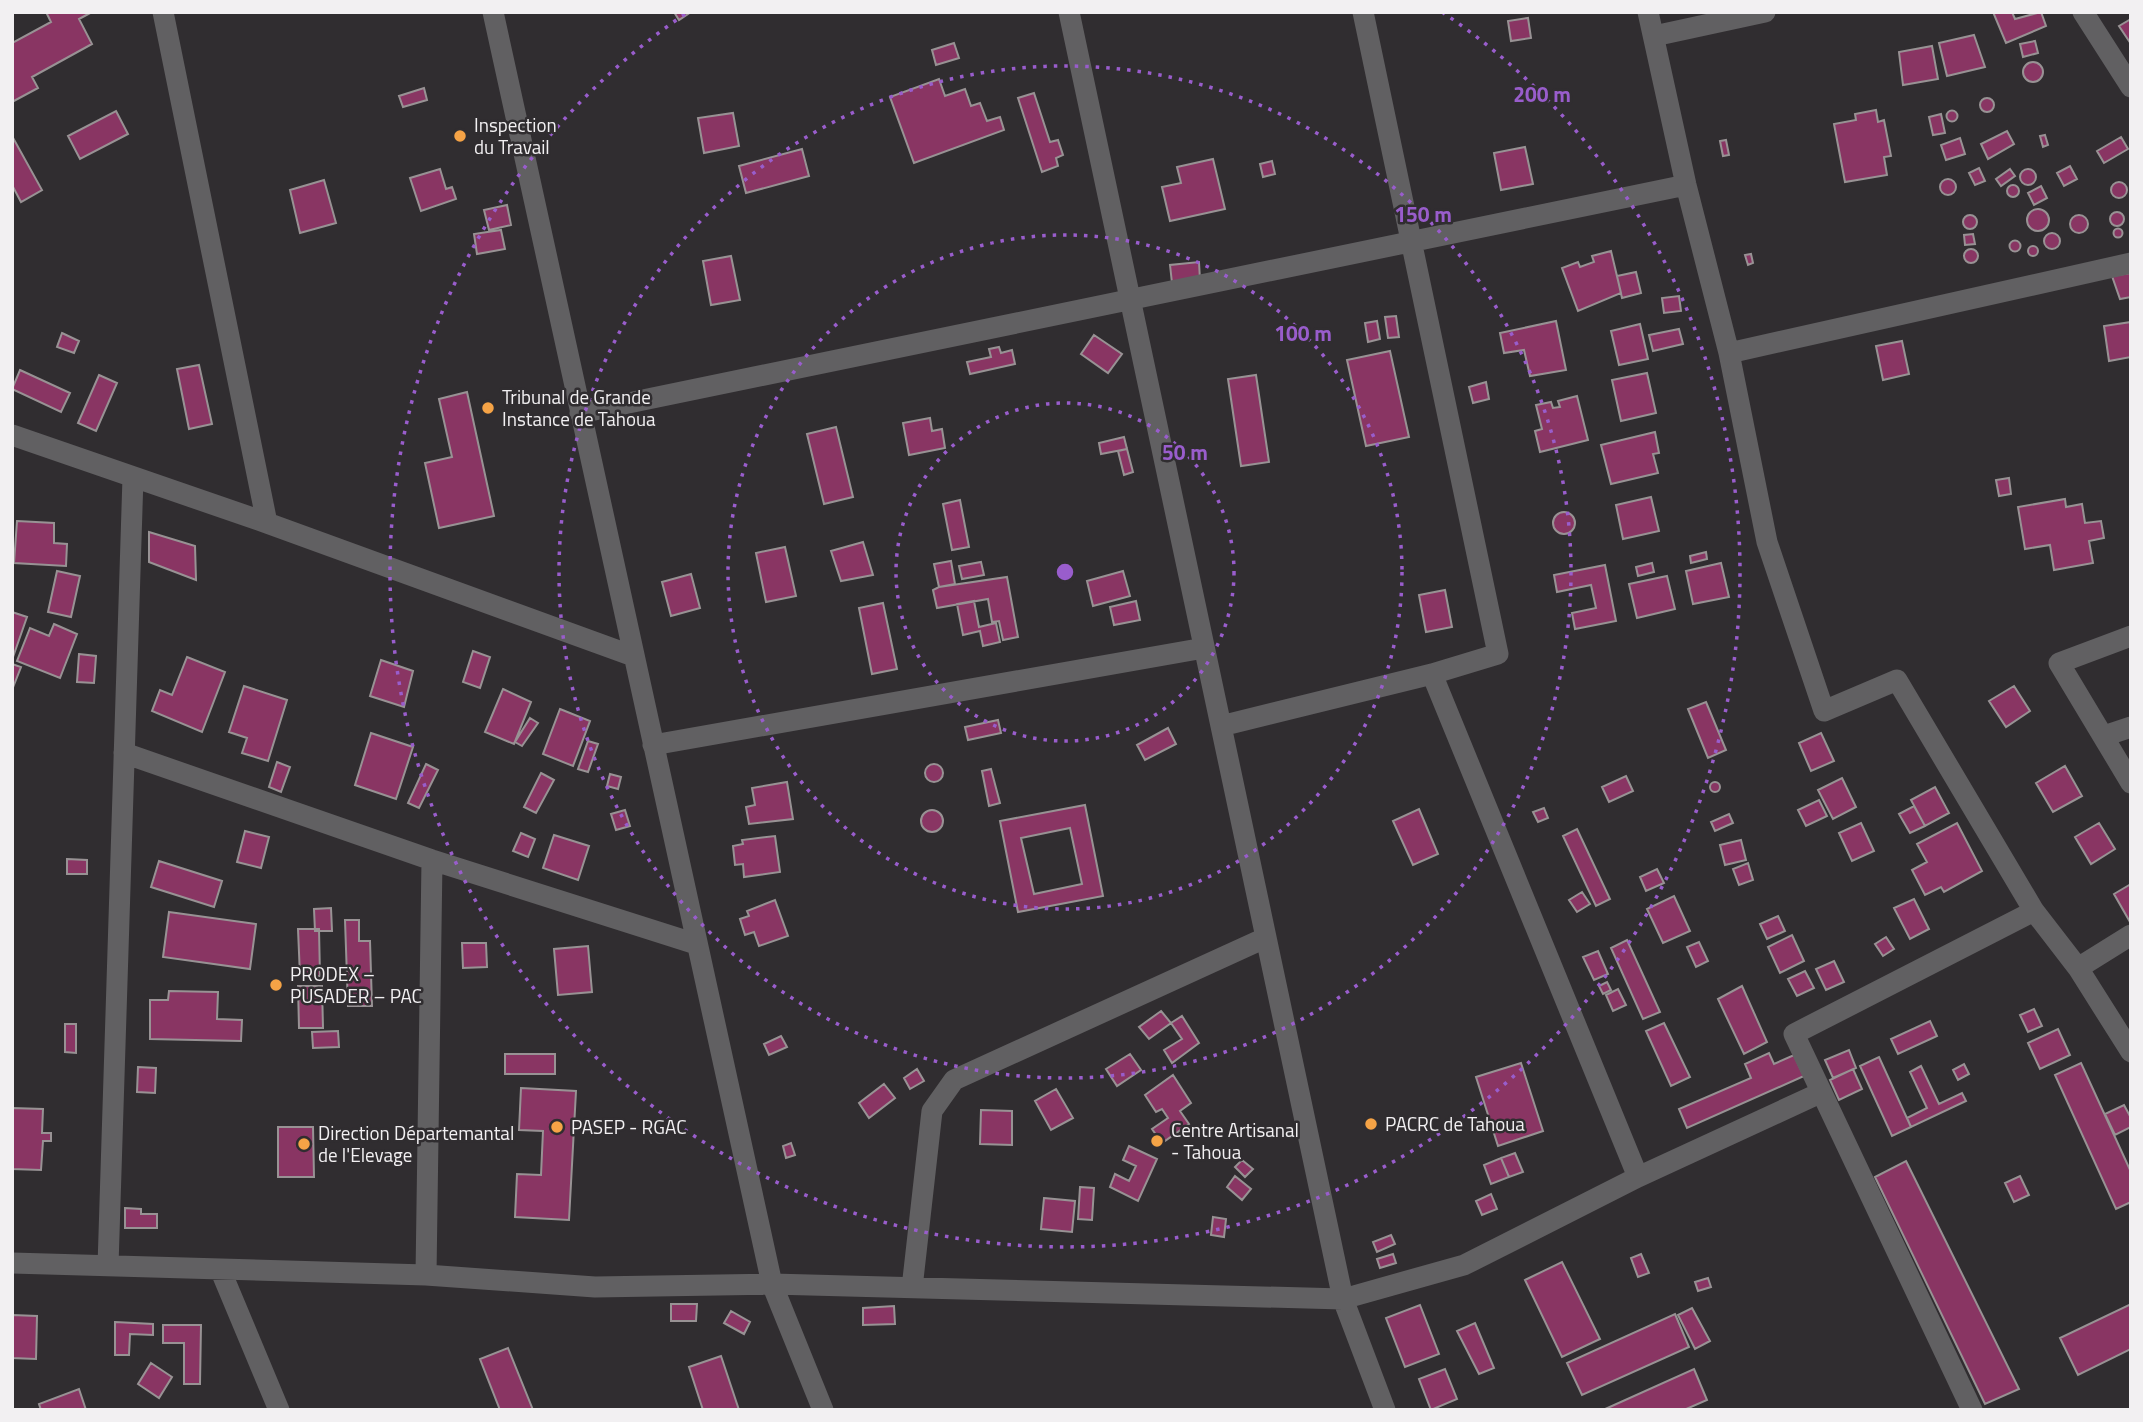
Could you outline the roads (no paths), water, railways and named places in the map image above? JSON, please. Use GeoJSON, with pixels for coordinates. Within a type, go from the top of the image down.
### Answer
{"type":"FeatureCollection","features":[{"type":"Feature","properties":{"kind":"street"},"geometry":{"type":"LineString","coordinates":[[163,12],[267,523]]}},
{"type":"Feature","properties":{"kind":"street"},"geometry":{"type":"LineString","coordinates":[[493,12],[772,1284],[823,1410]]}},
{"type":"Feature","properties":{"kind":"street"},"geometry":{"type":"LineString","coordinates":[[1069,12],[1343,1299],[1385,1410]]}},
{"type":"Feature","properties":{"kind":"street"},"geometry":{"type":"LineString","coordinates":[[1220,726],[1432,674],[1498,654],[1363,12]]}},
{"type":"Feature","properties":{"kind":"street"},"geometry":{"type":"LineString","coordinates":[[1648,12],[1686,185],[1729,353],[1767,542],[1824,711],[1897,680],[2034,911],[2078,968],[2131,1052]]}},
{"type":"Feature","properties":{"kind":"street"},"geometry":{"type":"LineString","coordinates":[[1654,36],[1765,12]]}},
{"type":"Feature","properties":{"kind":"street"},"geometry":{"type":"LineString","coordinates":[[2083,12],[2129,79]]}},
{"type":"Feature","properties":{"kind":"street"},"geometry":{"type":"LineString","coordinates":[[580,413],[1686,185]]}},
{"type":"Feature","properties":{"kind":"street"},"geometry":{"type":"LineString","coordinates":[[1729,353],[2131,263]]}},
{"type":"Feature","properties":{"kind":"street"},"geometry":{"type":"LineString","coordinates":[[12,435],[267,523],[633,656]]}},
{"type":"Feature","properties":{"kind":"street"},"geometry":{"type":"LineString","coordinates":[[108,1266],[133,477]]}},
{"type":"Feature","properties":{"kind":"street"},"geometry":{"type":"LineString","coordinates":[[2131,636],[2059,663],[2131,783]]}},
{"type":"Feature","properties":{"kind":"street"},"geometry":{"type":"LineString","coordinates":[[653,745],[1204,648]]}},
{"type":"Feature","properties":{"kind":"street"},"geometry":{"type":"LineString","coordinates":[[1432,674],[1638,1177]]}},
{"type":"Feature","properties":{"kind":"street"},"geometry":{"type":"LineString","coordinates":[[2104,736],[2131,727]]}},
{"type":"Feature","properties":{"kind":"street"},"geometry":{"type":"LineString","coordinates":[[124,754],[432,860],[696,944]]}},
{"type":"Feature","properties":{"kind":"street"},"geometry":{"type":"LineString","coordinates":[[426,1275],[432,860]]}},
{"type":"Feature","properties":{"kind":"street"},"geometry":{"type":"LineString","coordinates":[[1972,1410],[1794,1034],[2034,911]]}},
{"type":"Feature","properties":{"kind":"street"},"geometry":{"type":"LineString","coordinates":[[2078,968],[2131,934]]}},
{"type":"Feature","properties":{"kind":"street"},"geometry":{"type":"LineString","coordinates":[[912,1288],[932,1111],[954,1080],[1265,938]]}},
{"type":"Feature","properties":{"kind":"street"},"geometry":{"type":"LineString","coordinates":[[12,1263],[426,1275],[595,1287],[772,1284],[1343,1299],[1464,1265],[1638,1177],[1820,1093]]}},
{"type":"Feature","properties":{"kind":"street"},"geometry":{"type":"LineString","coordinates":[[220,1269],[279,1410]]}},
{"type":"Feature","properties":{"kind":"place","name":"Inspection du Travail"},"geometry":{"type":"Point","coordinates":[460,136]}},
{"type":"Feature","properties":{"kind":"place","name":"Tribunal de Grande Instance de Tahoua"},"geometry":{"type":"Point","coordinates":[488,408]}},
{"type":"Feature","properties":{"kind":"place","name":"PRODEX – PUSADER – PAC"},"geometry":{"type":"Point","coordinates":[276,985]}},
{"type":"Feature","properties":{"kind":"place","name":"PACRC de Tahoua"},"geometry":{"type":"Point","coordinates":[1371,1124]}},
{"type":"Feature","properties":{"kind":"place","name":"PASEP - RGAC"},"geometry":{"type":"Point","coordinates":[557,1127]}},
{"type":"Feature","properties":{"kind":"place","name":"Centre Artisanal - Tahoua"},"geometry":{"type":"Point","coordinates":[1157,1141]}},
{"type":"Feature","properties":{"kind":"place","name":"Direction Départemantal de l'Elevage"},"geometry":{"type":"Point","coordinates":[304,1144]}}]}
